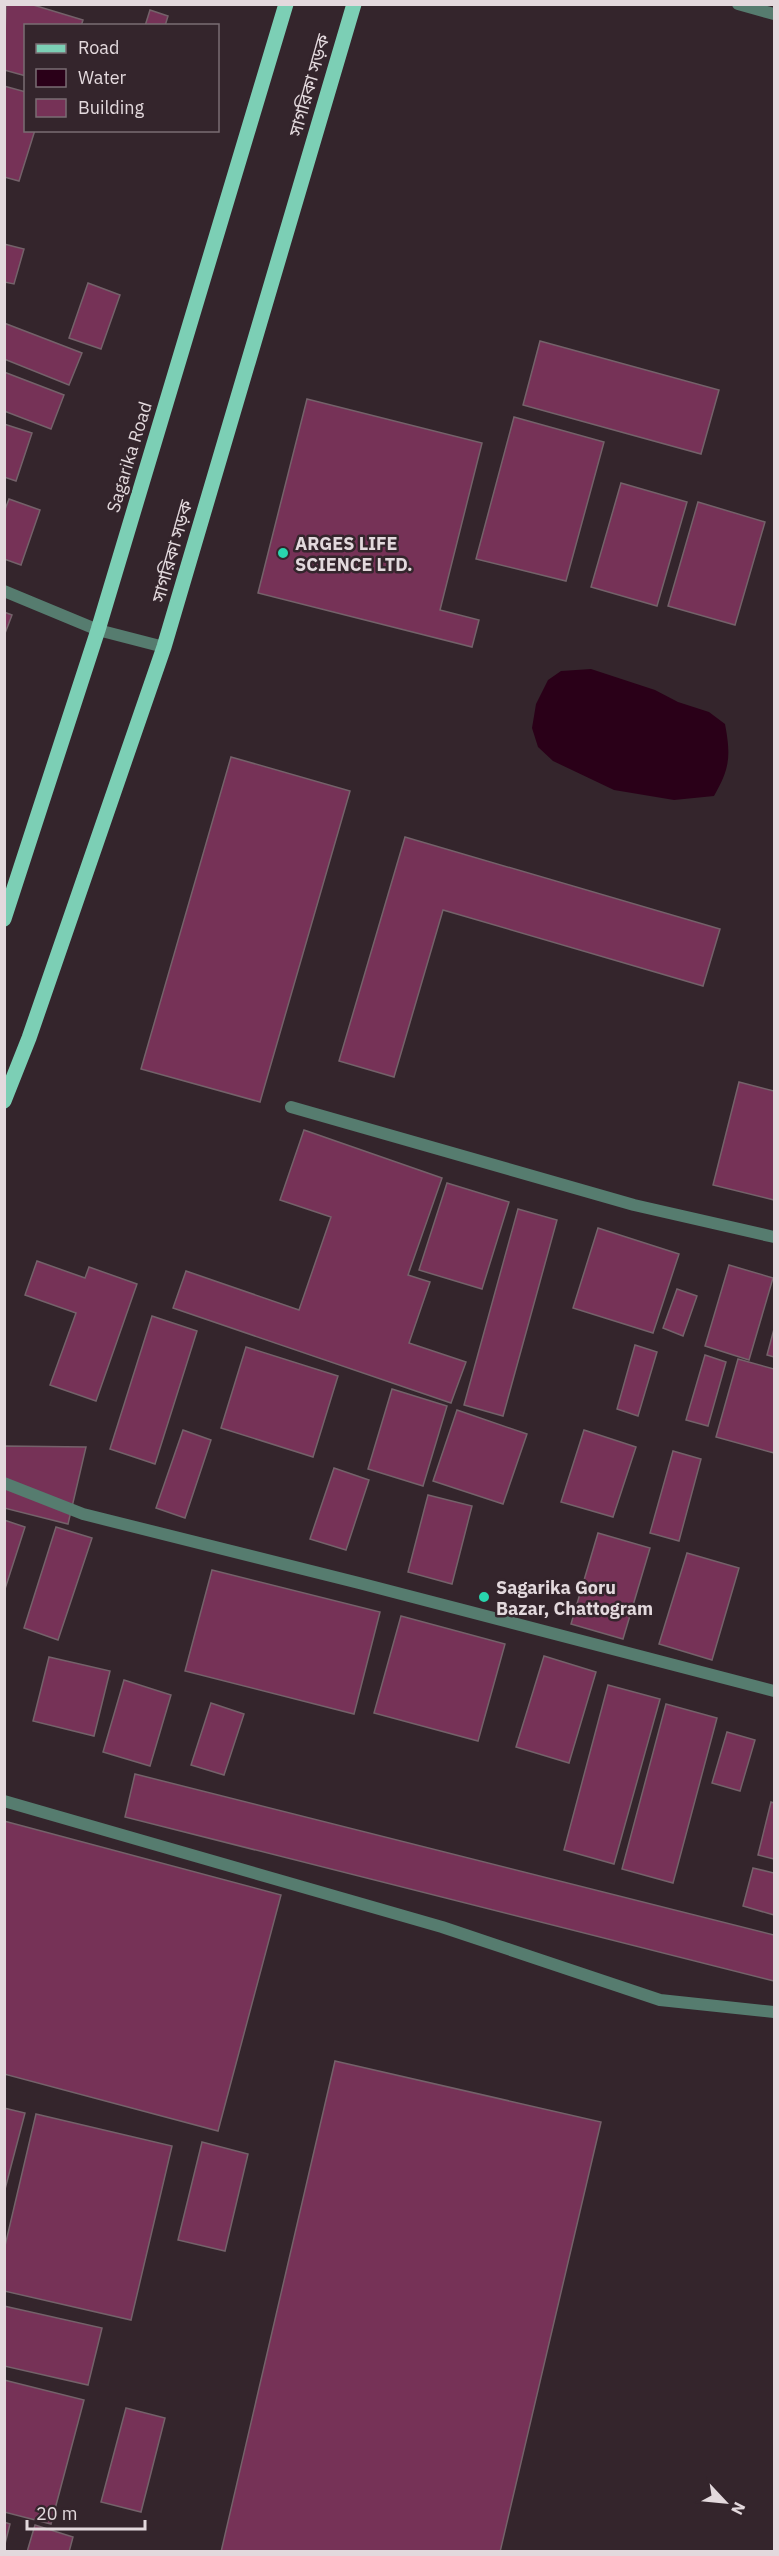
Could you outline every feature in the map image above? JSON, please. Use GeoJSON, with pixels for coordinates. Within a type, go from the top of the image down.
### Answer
{"type":"FeatureCollection","features":[{"type":"Feature","properties":{"kind":"main road","name":"Sagarika Road"},"geometry":{"type":"LineString","coordinates":[[4,919],[98,630],[286,4]]}},
{"type":"Feature","properties":{"kind":"main road","name":"সাগরিকা সড়ক"},"geometry":{"type":"LineString","coordinates":[[4,1101],[29,1038],[164,647],[354,4]]}},
{"type":"Feature","properties":{"kind":"street"},"geometry":{"type":"LineString","coordinates":[[738,4],[774,14]]}},
{"type":"Feature","properties":{"kind":"street"},"geometry":{"type":"LineString","coordinates":[[4,591],[98,630],[164,647]]}},
{"type":"Feature","properties":{"kind":"street"},"geometry":{"type":"LineString","coordinates":[[291,1107],[634,1205],[774,1237]]}},
{"type":"Feature","properties":{"kind":"street"},"geometry":{"type":"LineString","coordinates":[[4,1483],[83,1514],[359,1582],[774,1691]]}},
{"type":"Feature","properties":{"kind":"street"},"geometry":{"type":"LineString","coordinates":[[4,1801],[442,1927],[660,2000],[774,2012]]}},
{"type":"Feature","properties":{"kind":"water"},"geometry":{"type":"Polygon","coordinates":[[[591,669],[655,690],[678,702],[709,712],[725,724],[728,762],[714,796],[674,800],[614,790],[553,761],[538,747],[532,728],[536,704],[548,680],[561,671],[591,669]]]}},
{"type":"Feature","properties":{"kind":"building"},"geometry":{"type":"Polygon","coordinates":[[[6,4],[30,4],[83,20],[82,24],[24,24],[24,75],[4,70],[6,4]]]}},
{"type":"Feature","properties":{"kind":"building"},"geometry":{"type":"Polygon","coordinates":[[[150,10],[168,16],[166,24],[146,24],[150,10]]]}},
{"type":"Feature","properties":{"kind":"building"},"geometry":{"type":"Polygon","coordinates":[[[4,86],[24,91],[24,132],[34,132],[19,181],[4,177],[4,86]]]}},
{"type":"Feature","properties":{"kind":"building"},"geometry":{"type":"Polygon","coordinates":[[[4,244],[24,249],[14,284],[4,282],[4,244]]]}},
{"type":"Feature","properties":{"kind":"building"},"geometry":{"type":"Polygon","coordinates":[[[88,283],[120,295],[101,349],[69,338],[88,283]]]}},
{"type":"Feature","properties":{"kind":"building"},"geometry":{"type":"Polygon","coordinates":[[[4,323],[82,353],[69,385],[4,359],[4,323]]]}},
{"type":"Feature","properties":{"kind":"building"},"geometry":{"type":"Polygon","coordinates":[[[540,341],[719,390],[701,454],[523,405],[540,341]]]}},
{"type":"Feature","properties":{"kind":"building"},"geometry":{"type":"Polygon","coordinates":[[[4,372],[64,395],[51,429],[4,411],[4,372]]]}},
{"type":"Feature","properties":{"kind":"building"},"geometry":{"type":"Polygon","coordinates":[[[307,399],[482,443],[440,610],[479,620],[472,647],[258,593],[307,399]]]}},
{"type":"Feature","properties":{"kind":"building"},"geometry":{"type":"Polygon","coordinates":[[[514,417],[604,442],[566,581],[476,559],[514,417]]]}},
{"type":"Feature","properties":{"kind":"building"},"geometry":{"type":"Polygon","coordinates":[[[4,424],[32,433],[16,481],[4,477],[4,424]]]}},
{"type":"Feature","properties":{"kind":"building"},"geometry":{"type":"Polygon","coordinates":[[[621,483],[687,502],[657,606],[591,587],[621,483]]]}},
{"type":"Feature","properties":{"kind":"building"},"geometry":{"type":"Polygon","coordinates":[[[9,499],[40,510],[21,565],[4,559],[4,512],[9,499]]]}},
{"type":"Feature","properties":{"kind":"building"},"geometry":{"type":"Polygon","coordinates":[[[698,502],[765,522],[735,625],[668,606],[698,502]]]}},
{"type":"Feature","properties":{"kind":"building"},"geometry":{"type":"Polygon","coordinates":[[[4,612],[12,615],[4,636],[4,612]]]}},
{"type":"Feature","properties":{"kind":"building"},"geometry":{"type":"Polygon","coordinates":[[[231,757],[350,791],[260,1102],[141,1069],[231,757]]]}},
{"type":"Feature","properties":{"kind":"building"},"geometry":{"type":"Polygon","coordinates":[[[405,837],[720,929],[703,986],[443,910],[394,1077],[339,1061],[405,837]]]}},
{"type":"Feature","properties":{"kind":"building"},"geometry":{"type":"Polygon","coordinates":[[[739,1082],[774,1091],[774,1200],[713,1185],[739,1082]]]}},
{"type":"Feature","properties":{"kind":"building"},"geometry":{"type":"Polygon","coordinates":[[[304,1130],[442,1178],[408,1275],[430,1282],[409,1343],[466,1362],[451,1403],[173,1308],[186,1271],[299,1310],[331,1217],[280,1200],[304,1130]]]}},
{"type":"Feature","properties":{"kind":"building"},"geometry":{"type":"Polygon","coordinates":[[[447,1183],[509,1202],[482,1289],[419,1270],[447,1183]]]}},
{"type":"Feature","properties":{"kind":"building"},"geometry":{"type":"Polygon","coordinates":[[[518,1209],[557,1220],[503,1416],[464,1405],[518,1209]]]}},
{"type":"Feature","properties":{"kind":"building"},"geometry":{"type":"Polygon","coordinates":[[[598,1228],[679,1254],[653,1333],[573,1308],[598,1228]]]}},
{"type":"Feature","properties":{"kind":"building"},"geometry":{"type":"Polygon","coordinates":[[[37,1261],[85,1278],[89,1267],[137,1284],[96,1401],[50,1385],[76,1313],[25,1295],[37,1261]]]}},
{"type":"Feature","properties":{"kind":"building"},"geometry":{"type":"Polygon","coordinates":[[[729,1265],[773,1278],[749,1360],[705,1346],[729,1265]]]}},
{"type":"Feature","properties":{"kind":"building"},"geometry":{"type":"Polygon","coordinates":[[[677,1289],[697,1296],[683,1336],[663,1328],[677,1289]]]}},
{"type":"Feature","properties":{"kind":"building"},"geometry":{"type":"Polygon","coordinates":[[[152,1316],[197,1331],[155,1464],[110,1449],[152,1316]]]}},
{"type":"Feature","properties":{"kind":"building"},"geometry":{"type":"Polygon","coordinates":[[[774,1329],[774,1357],[767,1355],[774,1329]]]}},
{"type":"Feature","properties":{"kind":"building"},"geometry":{"type":"Polygon","coordinates":[[[635,1345],[657,1352],[638,1416],[617,1409],[635,1345]]]}},
{"type":"Feature","properties":{"kind":"building"},"geometry":{"type":"Polygon","coordinates":[[[246,1347],[338,1376],[313,1457],[221,1428],[246,1347]]]}},
{"type":"Feature","properties":{"kind":"building"},"geometry":{"type":"Polygon","coordinates":[[[705,1355],[726,1362],[708,1426],[686,1420],[705,1355]]]}},
{"type":"Feature","properties":{"kind":"building"},"geometry":{"type":"Polygon","coordinates":[[[738,1359],[774,1369],[774,1453],[716,1437],[738,1359]]]}},
{"type":"Feature","properties":{"kind":"building"},"geometry":{"type":"Polygon","coordinates":[[[392,1389],[447,1406],[423,1486],[368,1469],[392,1389]]]}},
{"type":"Feature","properties":{"kind":"building"},"geometry":{"type":"Polygon","coordinates":[[[457,1410],[527,1434],[503,1504],[433,1481],[457,1410]]]}},
{"type":"Feature","properties":{"kind":"building"},"geometry":{"type":"Polygon","coordinates":[[[183,1430],[211,1440],[185,1518],[156,1508],[183,1430]]]}},
{"type":"Feature","properties":{"kind":"building"},"geometry":{"type":"Polygon","coordinates":[[[584,1430],[636,1447],[613,1517],[561,1502],[584,1430]]]}},
{"type":"Feature","properties":{"kind":"building"},"geometry":{"type":"Polygon","coordinates":[[[4,1446],[86,1447],[68,1524],[4,1508],[4,1446]]]}},
{"type":"Feature","properties":{"kind":"building"},"geometry":{"type":"Polygon","coordinates":[[[673,1451],[701,1459],[679,1541],[650,1533],[673,1451]]]}},
{"type":"Feature","properties":{"kind":"building"},"geometry":{"type":"Polygon","coordinates":[[[334,1468],[369,1480],[346,1550],[310,1539],[334,1468]]]}},
{"type":"Feature","properties":{"kind":"building"},"geometry":{"type":"Polygon","coordinates":[[[428,1495],[472,1506],[452,1584],[408,1572],[428,1495]]]}},
{"type":"Feature","properties":{"kind":"building"},"geometry":{"type":"Polygon","coordinates":[[[4,1520],[25,1527],[4,1592],[4,1520]]]}},
{"type":"Feature","properties":{"kind":"building"},"geometry":{"type":"Polygon","coordinates":[[[56,1527],[92,1538],[58,1640],[24,1628],[56,1527]]]}},
{"type":"Feature","properties":{"kind":"building"},"geometry":{"type":"Polygon","coordinates":[[[598,1533],[650,1548],[623,1639],[571,1624],[598,1533]]]}},
{"type":"Feature","properties":{"kind":"building"},"geometry":{"type":"Polygon","coordinates":[[[687,1553],[739,1568],[712,1660],[659,1644],[687,1553]]]}},
{"type":"Feature","properties":{"kind":"building"},"geometry":{"type":"Polygon","coordinates":[[[212,1570],[380,1612],[354,1714],[185,1671],[212,1570]]]}},
{"type":"Feature","properties":{"kind":"building"},"geometry":{"type":"Polygon","coordinates":[[[401,1616],[505,1644],[478,1741],[374,1713],[401,1616]]]}},
{"type":"Feature","properties":{"kind":"building"},"geometry":{"type":"Polygon","coordinates":[[[544,1656],[596,1672],[569,1763],[516,1747],[544,1656]]]}},
{"type":"Feature","properties":{"kind":"building"},"geometry":{"type":"Polygon","coordinates":[[[49,1657],[110,1671],[94,1736],[33,1721],[49,1657]]]}},
{"type":"Feature","properties":{"kind":"building"},"geometry":{"type":"Polygon","coordinates":[[[124,1680],[171,1695],[150,1766],[103,1752],[124,1680]]]}},
{"type":"Feature","properties":{"kind":"building"},"geometry":{"type":"Polygon","coordinates":[[[608,1685],[660,1699],[614,1864],[564,1850],[608,1685]]]}},
{"type":"Feature","properties":{"kind":"building"},"geometry":{"type":"Polygon","coordinates":[[[211,1703],[244,1714],[224,1775],[191,1765],[211,1703]]]}},
{"type":"Feature","properties":{"kind":"building"},"geometry":{"type":"Polygon","coordinates":[[[666,1704],[717,1718],[673,1883],[622,1869],[666,1704]]]}},
{"type":"Feature","properties":{"kind":"building"},"geometry":{"type":"Polygon","coordinates":[[[727,1732],[755,1740],[740,1791],[712,1783],[727,1732]]]}},
{"type":"Feature","properties":{"kind":"building"},"geometry":{"type":"Polygon","coordinates":[[[135,1774],[774,1935],[774,1981],[125,1817],[135,1774]]]}},
{"type":"Feature","properties":{"kind":"building"},"geometry":{"type":"Polygon","coordinates":[[[771,1802],[774,1803],[774,1859],[758,1855],[771,1802]]]}},
{"type":"Feature","properties":{"kind":"building"},"geometry":{"type":"Polygon","coordinates":[[[4,1821],[281,1895],[218,2131],[4,2074],[4,1821]]]}},
{"type":"Feature","properties":{"kind":"building"},"geometry":{"type":"Polygon","coordinates":[[[753,1868],[774,1873],[774,1915],[743,1906],[753,1868]]]}},
{"type":"Feature","properties":{"kind":"building"},"geometry":{"type":"Polygon","coordinates":[[[335,2061],[601,2122],[500,2552],[221,2552],[335,2061]]]}},
{"type":"Feature","properties":{"kind":"building"},"geometry":{"type":"Polygon","coordinates":[[[4,2108],[25,2113],[4,2193],[4,2108]]]}},
{"type":"Feature","properties":{"kind":"building"},"geometry":{"type":"Polygon","coordinates":[[[36,2114],[172,2146],[131,2320],[4,2291],[4,2250],[36,2114]]]}},
{"type":"Feature","properties":{"kind":"building"},"geometry":{"type":"Polygon","coordinates":[[[202,2142],[248,2154],[225,2251],[178,2240],[202,2142]]]}},
{"type":"Feature","properties":{"kind":"building"},"geometry":{"type":"Polygon","coordinates":[[[4,2306],[102,2328],[88,2385],[4,2366],[4,2306]]]}},
{"type":"Feature","properties":{"kind":"building"},"geometry":{"type":"Polygon","coordinates":[[[4,2380],[84,2400],[51,2524],[4,2512],[4,2380]]]}},
{"type":"Feature","properties":{"kind":"building"},"geometry":{"type":"Polygon","coordinates":[[[126,2408],[165,2418],[141,2512],[101,2502],[126,2408]]]}},
{"type":"Feature","properties":{"kind":"building"},"geometry":{"type":"Polygon","coordinates":[[[4,2522],[10,2524],[4,2548],[4,2522]]]}},
{"type":"Feature","properties":{"kind":"building"},"geometry":{"type":"Polygon","coordinates":[[[35,2525],[73,2537],[69,2552],[27,2552],[35,2525]]]}},
{"type":"Feature","properties":{"kind":"place","name":"ARGES LIFE SCIENCE LTD."},"geometry":{"type":"Point","coordinates":[283,553]}},
{"type":"Feature","properties":{"kind":"place","name":"Sagarika Goru Bazar, Chattogram"},"geometry":{"type":"Point","coordinates":[484,1597]}}]}
